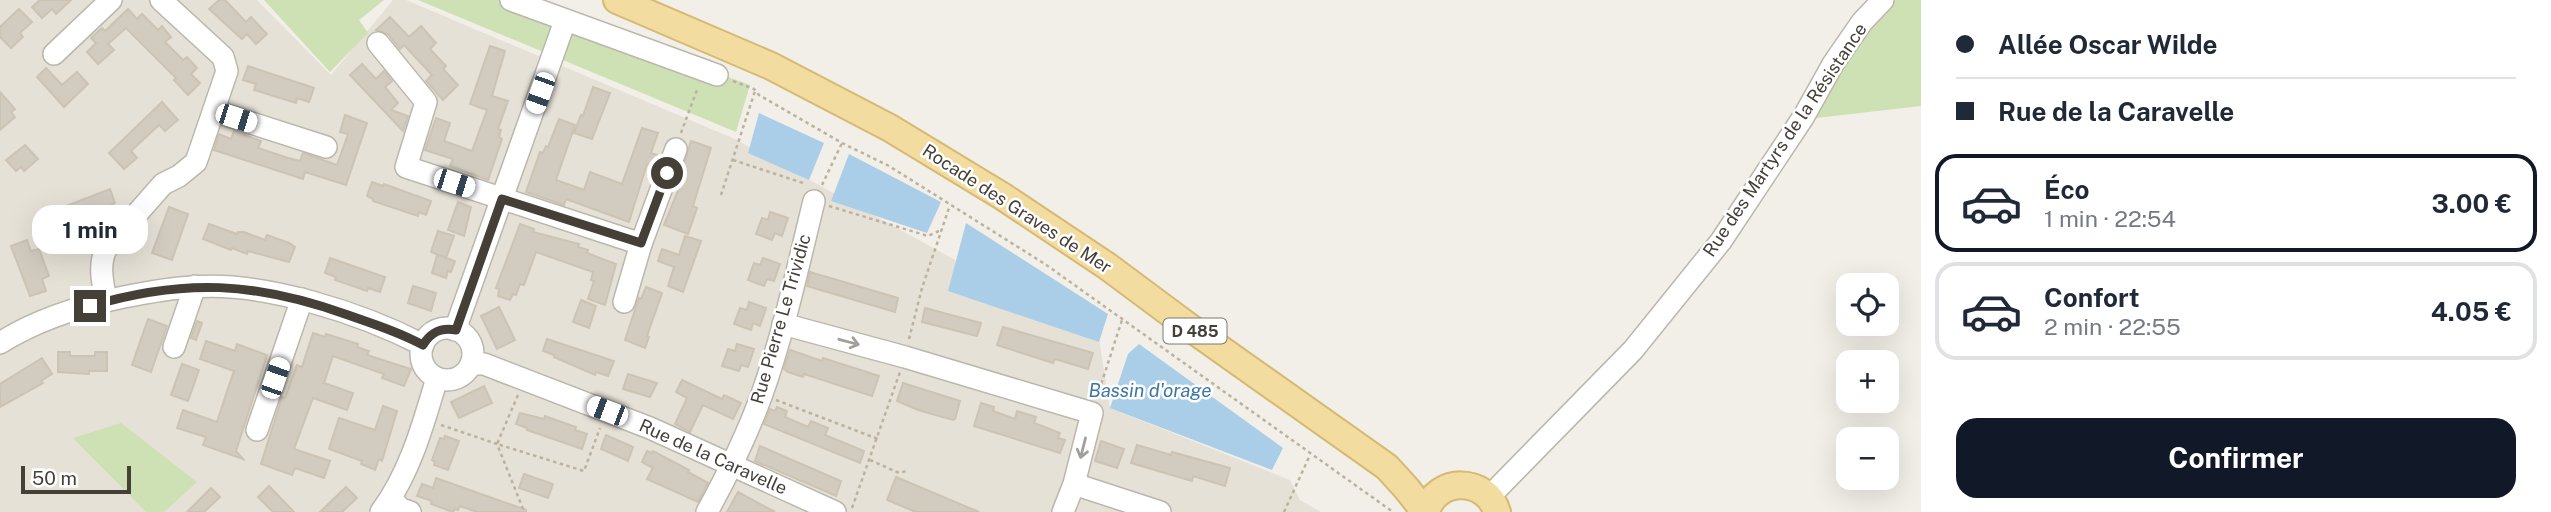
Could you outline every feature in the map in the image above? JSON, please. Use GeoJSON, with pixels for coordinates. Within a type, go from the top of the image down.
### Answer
{"type":"FeatureCollection","features":[{"type":"Feature","properties":{"kind":"main road","name":"Rocade des Graves de Mer"},"geometry":{"type":"LineString","coordinates":[[617,0],[771,66],[890,128],[1002,196],[1107,266],[1387,467],[1414,479],[1449,487],[1468,485],[1480,489],[1493,504]]}},
{"type":"Feature","properties":{"kind":"main road","name":"Rocade des Graves de Mer"},"geometry":{"type":"LineString","coordinates":[[1387,467],[1425,512]]}},
{"type":"Feature","properties":{"kind":"main road"},"geometry":{"type":"LineString","coordinates":[[1425,512],[1434,497],[1449,487]]}},
{"type":"Feature","properties":{"kind":"street"},"geometry":{"type":"LineString","coordinates":[[54,54],[111,0]]}},
{"type":"Feature","properties":{"kind":"street"},"geometry":{"type":"LineString","coordinates":[[106,301],[101,271],[106,249],[163,184],[179,176],[196,162],[227,71],[223,57],[161,0]]}},
{"type":"Feature","properties":{"kind":"street"},"geometry":{"type":"LineString","coordinates":[[511,0],[711,73]]}},
{"type":"Feature","properties":{"kind":"street","name":"Rue des Martyrs de la Résistance"},"geometry":{"type":"LineString","coordinates":[[1493,504],[1633,350],[1713,251],[1804,116],[1833,64],[1862,22],[1883,0]]}},
{"type":"Feature","properties":{"kind":"street"},"geometry":{"type":"LineString","coordinates":[[456,330],[565,21]]}},
{"type":"Feature","properties":{"kind":"street"},"geometry":{"type":"LineString","coordinates":[[378,43],[426,102],[407,167],[641,243]]}},
{"type":"Feature","properties":{"kind":"street"},"geometry":{"type":"LineString","coordinates":[[214,111],[326,147]]}},
{"type":"Feature","properties":{"kind":"street"},"geometry":{"type":"LineString","coordinates":[[624,302],[641,243],[676,149]]}},
{"type":"Feature","properties":{"kind":"street","name":"Rue Pierre Le Trividic"},"geometry":{"type":"LineString","coordinates":[[708,512],[732,466],[762,395],[817,195]]}},
{"type":"Feature","properties":{"kind":"street"},"geometry":{"type":"LineString","coordinates":[[174,346],[195,286]]}},
{"type":"Feature","properties":{"kind":"street"},"geometry":{"type":"LineString","coordinates":[[0,342],[21,330],[64,313],[106,301],[195,286],[234,287],[302,299],[402,334],[423,345]]}},
{"type":"Feature","properties":{"kind":"street"},"geometry":{"type":"LineString","coordinates":[[257,430],[302,299]]}},
{"type":"Feature","properties":{"kind":"street"},"geometry":{"type":"LineString","coordinates":[[783,324],[1093,413],[1074,484],[1063,512]]}},
{"type":"Feature","properties":{"kind":"street"},"geometry":{"type":"LineString","coordinates":[[456,330],[468,340],[472,348],[471,364],[461,376],[445,380],[437,378],[430,374],[422,361],[423,345],[433,333],[456,330]]}},
{"type":"Feature","properties":{"kind":"street","name":"Rue de la Caravelle"},"geometry":{"type":"LineString","coordinates":[[471,364],[484,364],[650,428],[835,512]]}},
{"type":"Feature","properties":{"kind":"street"},"geometry":{"type":"LineString","coordinates":[[410,512],[386,505],[408,465],[437,378]]}},
{"type":"Feature","properties":{"kind":"street"},"geometry":{"type":"LineString","coordinates":[[1074,484],[1160,512]]}},
{"type":"Feature","properties":{"kind":"path"},"geometry":{"type":"LineString","coordinates":[[676,149],[711,73],[755,91],[842,144],[889,166],[1045,264],[1393,512]]}},
{"type":"Feature","properties":{"kind":"path"},"geometry":{"type":"LineString","coordinates":[[721,195],[755,91]]}},
{"type":"Feature","properties":{"kind":"path"},"geometry":{"type":"LineString","coordinates":[[817,195],[842,144]]}},
{"type":"Feature","properties":{"kind":"path"},"geometry":{"type":"LineString","coordinates":[[733,160],[817,195],[928,236],[942,231]]}},
{"type":"Feature","properties":{"kind":"path"},"geometry":{"type":"LineString","coordinates":[[922,288],[950,205]]}},
{"type":"Feature","properties":{"kind":"path"},"geometry":{"type":"LineString","coordinates":[[1093,413],[1122,320]]}},
{"type":"Feature","properties":{"kind":"path"},"geometry":{"type":"LineString","coordinates":[[521,512],[523,509],[497,444],[525,380]]}},
{"type":"Feature","properties":{"kind":"path"},"geometry":{"type":"LineString","coordinates":[[762,395],[878,439],[851,512]]}},
{"type":"Feature","properties":{"kind":"path"},"geometry":{"type":"LineString","coordinates":[[425,420],[583,471],[607,411]]}},
{"type":"Feature","properties":{"kind":"path"},"geometry":{"type":"LineString","coordinates":[[1284,512],[1311,454]]}},
{"type":"Feature","properties":{"kind":"path"},"geometry":{"type":"LineString","coordinates":[[870,460],[899,473],[906,471]]}},
{"type":"Feature","properties":{"kind":"shaded area"},"geometry":{"type":"Polygon","coordinates":[[[0,0],[257,0],[331,75],[393,0],[406,0],[735,139],[1099,339],[1110,408],[1290,480],[1300,500],[1321,512],[0,512],[0,0]]]}},
{"type":"Feature","properties":{"kind":"green space"},"geometry":{"type":"Polygon","coordinates":[[[264,0],[384,0],[359,20],[368,33],[330,72],[264,0]]]}},
{"type":"Feature","properties":{"kind":"green space"},"geometry":{"type":"Polygon","coordinates":[[[418,0],[518,0],[750,85],[736,132],[418,0]]]}},
{"type":"Feature","properties":{"kind":"green space"},"geometry":{"type":"Polygon","coordinates":[[[1879,0],[1921,0],[1921,106],[1799,120],[1879,0]]]}},
{"type":"Feature","properties":{"kind":"green space"},"geometry":{"type":"Polygon","coordinates":[[[121,423],[197,482],[164,512],[146,512],[73,438],[121,423]]]}},
{"type":"Feature","properties":{"kind":"water"},"geometry":{"type":"Polygon","coordinates":[[[759,113],[824,143],[809,180],[748,153],[759,113]]]}},
{"type":"Feature","properties":{"kind":"water"},"geometry":{"type":"Polygon","coordinates":[[[849,154],[941,202],[927,233],[831,201],[849,154]]]}},
{"type":"Feature","properties":{"kind":"water","name":"Bassin d'orage"},"geometry":{"type":"Polygon","coordinates":[[[966,223],[1108,314],[1099,342],[948,291],[966,223]]]}},
{"type":"Feature","properties":{"kind":"water","name":"Bassin d'orage"},"geometry":{"type":"Polygon","coordinates":[[[1139,344],[1283,448],[1272,470],[1110,408],[1128,354],[1139,344]]]}},
{"type":"Feature","properties":{"kind":"building"},"geometry":{"type":"Polygon","coordinates":[[[40,0],[71,0],[56,14],[52,9],[42,18],[32,7],[40,0]]]}},
{"type":"Feature","properties":{"kind":"building"},"geometry":{"type":"Polygon","coordinates":[[[219,0],[225,0],[246,22],[251,17],[267,34],[256,44],[247,34],[242,39],[209,9],[219,0]]]}},
{"type":"Feature","properties":{"kind":"building"},"geometry":{"type":"Polygon","coordinates":[[[19,9],[32,22],[20,33],[23,37],[11,48],[0,37],[0,27],[19,9]]]}},
{"type":"Feature","properties":{"kind":"building"},"geometry":{"type":"Polygon","coordinates":[[[128,9],[137,19],[142,14],[158,30],[162,26],[171,37],[165,42],[183,60],[187,57],[197,68],[191,74],[200,83],[188,95],[174,80],[176,78],[126,28],[108,44],[114,50],[98,64],[87,52],[96,43],[91,38],[102,28],[105,31],[128,9]]]}},
{"type":"Feature","properties":{"kind":"building"},"geometry":{"type":"Polygon","coordinates":[[[390,17],[409,37],[421,26],[436,43],[430,49],[446,66],[443,69],[458,85],[443,100],[426,81],[432,75],[404,45],[400,49],[388,34],[376,30],[390,17]]]}},
{"type":"Feature","properties":{"kind":"building"},"geometry":{"type":"Polygon","coordinates":[[[490,46],[505,51],[492,96],[508,101],[498,129],[501,130],[499,137],[502,139],[488,180],[450,166],[453,159],[425,150],[436,118],[450,123],[444,141],[472,151],[487,110],[470,104],[490,46]]]}},
{"type":"Feature","properties":{"kind":"building"},"geometry":{"type":"Polygon","coordinates":[[[362,64],[376,79],[384,71],[392,81],[385,87],[398,103],[391,110],[408,116],[403,131],[350,75],[362,64]]]}},
{"type":"Feature","properties":{"kind":"building"},"geometry":{"type":"Polygon","coordinates":[[[248,66],[314,88],[309,102],[297,98],[296,103],[254,90],[256,84],[243,80],[248,66]]]}},
{"type":"Feature","properties":{"kind":"building"},"geometry":{"type":"Polygon","coordinates":[[[46,68],[62,85],[77,72],[88,84],[64,107],[37,77],[46,68]]]}},
{"type":"Feature","properties":{"kind":"building"},"geometry":{"type":"Polygon","coordinates":[[[593,87],[610,93],[592,139],[574,133],[593,87]]]}},
{"type":"Feature","properties":{"kind":"building"},"geometry":{"type":"Polygon","coordinates":[[[0,92],[15,109],[11,112],[15,117],[0,130],[0,92]]]}},
{"type":"Feature","properties":{"kind":"building"},"geometry":{"type":"Polygon","coordinates":[[[162,102],[178,120],[165,131],[159,125],[131,151],[137,158],[124,169],[109,153],[162,102]]]}},
{"type":"Feature","properties":{"kind":"building"},"geometry":{"type":"Polygon","coordinates":[[[345,115],[367,123],[346,185],[305,172],[303,179],[214,150],[219,134],[231,139],[234,131],[261,141],[258,148],[288,158],[300,161],[303,153],[337,165],[348,134],[340,132],[345,115]]]}},
{"type":"Feature","properties":{"kind":"building"},"geometry":{"type":"Polygon","coordinates":[[[559,119],[575,125],[556,180],[584,190],[590,172],[622,184],[642,128],[658,133],[651,153],[660,156],[655,167],[647,164],[629,222],[566,199],[564,205],[526,192],[540,152],[543,153],[546,146],[548,147],[559,119]]]}},
{"type":"Feature","properties":{"kind":"building"},"geometry":{"type":"Polygon","coordinates":[[[691,141],[711,148],[693,206],[697,208],[688,234],[664,225],[686,171],[682,170],[691,141]]]}},
{"type":"Feature","properties":{"kind":"building"},"geometry":{"type":"Polygon","coordinates":[[[25,145],[38,159],[24,171],[21,167],[16,171],[6,160],[25,145]]]}},
{"type":"Feature","properties":{"kind":"building"},"geometry":{"type":"Polygon","coordinates":[[[372,182],[431,201],[426,215],[419,212],[418,216],[373,201],[367,196],[372,182]]]}},
{"type":"Feature","properties":{"kind":"building"},"geometry":{"type":"Polygon","coordinates":[[[110,189],[115,203],[104,208],[106,214],[64,230],[62,223],[50,228],[45,214],[110,189]]]}},
{"type":"Feature","properties":{"kind":"building"},"geometry":{"type":"Polygon","coordinates":[[[458,202],[471,207],[464,236],[448,230],[458,202]]]}},
{"type":"Feature","properties":{"kind":"building"},"geometry":{"type":"Polygon","coordinates":[[[169,207],[188,214],[172,260],[152,253],[169,207]]]}},
{"type":"Feature","properties":{"kind":"building"},"geometry":{"type":"Polygon","coordinates":[[[770,212],[788,218],[782,236],[775,233],[772,240],[756,234],[762,218],[768,220],[770,212]]]}},
{"type":"Feature","properties":{"kind":"building"},"geometry":{"type":"Polygon","coordinates":[[[209,224],[265,240],[267,235],[295,247],[289,262],[248,251],[247,254],[232,248],[231,250],[203,239],[209,224]]]}},
{"type":"Feature","properties":{"kind":"building"},"geometry":{"type":"Polygon","coordinates":[[[520,224],[534,229],[533,232],[579,244],[578,247],[588,250],[587,253],[616,264],[605,305],[588,299],[594,281],[591,280],[593,272],[536,252],[524,285],[520,284],[516,295],[513,294],[510,300],[498,296],[499,289],[496,288],[520,224]]]}},
{"type":"Feature","properties":{"kind":"building"},"geometry":{"type":"Polygon","coordinates":[[[438,231],[454,236],[446,258],[431,252],[438,231]]]}},
{"type":"Feature","properties":{"kind":"building"},"geometry":{"type":"Polygon","coordinates":[[[685,236],[701,241],[683,292],[668,286],[674,267],[658,261],[662,249],[679,255],[685,236]]]}},
{"type":"Feature","properties":{"kind":"building"},"geometry":{"type":"Polygon","coordinates":[[[27,240],[31,251],[39,249],[49,276],[42,279],[46,291],[30,296],[11,246],[27,240]]]}},
{"type":"Feature","properties":{"kind":"building"},"geometry":{"type":"Polygon","coordinates":[[[437,255],[455,261],[446,278],[432,273],[437,255]]]}},
{"type":"Feature","properties":{"kind":"building"},"geometry":{"type":"Polygon","coordinates":[[[330,258],[385,277],[380,292],[368,288],[367,291],[335,280],[336,277],[325,273],[330,258]]]}},
{"type":"Feature","properties":{"kind":"building"},"geometry":{"type":"Polygon","coordinates":[[[763,258],[780,264],[774,281],[767,279],[764,286],[748,280],[754,263],[760,265],[763,258]]]}},
{"type":"Feature","properties":{"kind":"building"},"geometry":{"type":"Polygon","coordinates":[[[810,272],[898,298],[895,312],[807,286],[810,272]]]}},
{"type":"Feature","properties":{"kind":"building"},"geometry":{"type":"Polygon","coordinates":[[[413,286],[436,293],[431,311],[408,303],[413,286]]]}},
{"type":"Feature","properties":{"kind":"building"},"geometry":{"type":"Polygon","coordinates":[[[646,287],[662,293],[645,348],[625,340],[639,298],[641,299],[646,287]]]}},
{"type":"Feature","properties":{"kind":"building"},"geometry":{"type":"Polygon","coordinates":[[[581,300],[596,306],[589,328],[573,322],[581,300]]]}},
{"type":"Feature","properties":{"kind":"building"},"geometry":{"type":"Polygon","coordinates":[[[749,302],[766,308],[760,326],[753,323],[751,330],[734,324],[740,308],[747,310],[749,302]]]}},
{"type":"Feature","properties":{"kind":"building"},"geometry":{"type":"Polygon","coordinates":[[[499,307],[515,340],[497,349],[481,316],[499,307]]]}},
{"type":"Feature","properties":{"kind":"building"},"geometry":{"type":"Polygon","coordinates":[[[925,308],[981,323],[977,336],[922,322],[925,308]]]}},
{"type":"Feature","properties":{"kind":"building"},"geometry":{"type":"Polygon","coordinates":[[[148,319],[167,326],[151,372],[132,365],[148,319]]]}},
{"type":"Feature","properties":{"kind":"building"},"geometry":{"type":"Polygon","coordinates":[[[197,321],[202,323],[196,340],[191,338],[197,321]]]}},
{"type":"Feature","properties":{"kind":"building"},"geometry":{"type":"Polygon","coordinates":[[[1003,327],[1093,353],[1088,369],[1055,359],[1053,363],[997,345],[1003,327]]]}},
{"type":"Feature","properties":{"kind":"building"},"geometry":{"type":"Polygon","coordinates":[[[313,333],[325,337],[326,334],[358,344],[357,347],[369,351],[367,355],[411,369],[404,386],[382,378],[384,374],[333,356],[324,383],[353,393],[347,410],[313,398],[294,449],[330,461],[324,478],[295,468],[292,475],[261,464],[282,397],[285,398],[297,365],[302,367],[313,333]]]}},
{"type":"Feature","properties":{"kind":"building"},"geometry":{"type":"Polygon","coordinates":[[[547,339],[614,361],[608,376],[596,372],[595,375],[543,351],[547,339]]]}},
{"type":"Feature","properties":{"kind":"building"},"geometry":{"type":"Polygon","coordinates":[[[206,341],[235,351],[237,344],[267,355],[236,451],[243,459],[203,445],[206,437],[177,428],[183,410],[217,422],[234,371],[200,359],[206,341]]]}},
{"type":"Feature","properties":{"kind":"building"},"geometry":{"type":"Polygon","coordinates":[[[737,344],[754,349],[748,367],[741,365],[739,371],[722,366],[728,349],[735,351],[737,344]]]}},
{"type":"Feature","properties":{"kind":"building"},"geometry":{"type":"Polygon","coordinates":[[[790,350],[879,376],[872,396],[804,374],[803,377],[788,372],[784,369],[790,350]]]}},
{"type":"Feature","properties":{"kind":"building"},"geometry":{"type":"Polygon","coordinates":[[[58,352],[70,352],[70,356],[95,356],[95,352],[107,352],[107,371],[89,371],[89,374],[58,372],[58,352]]]}},
{"type":"Feature","properties":{"kind":"building"},"geometry":{"type":"Polygon","coordinates":[[[42,358],[52,374],[41,381],[43,383],[0,407],[0,384],[42,358]]]}},
{"type":"Feature","properties":{"kind":"building"},"geometry":{"type":"Polygon","coordinates":[[[182,364],[199,370],[188,401],[171,395],[182,364]]]}},
{"type":"Feature","properties":{"kind":"building"},"geometry":{"type":"Polygon","coordinates":[[[628,374],[657,383],[650,397],[623,389],[628,374]]]}},
{"type":"Feature","properties":{"kind":"building"},"geometry":{"type":"Polygon","coordinates":[[[682,380],[722,399],[724,395],[741,403],[733,419],[703,405],[690,432],[675,424],[687,398],[676,392],[682,380]]]}},
{"type":"Feature","properties":{"kind":"building"},"geometry":{"type":"Polygon","coordinates":[[[903,383],[960,401],[955,419],[918,410],[897,401],[903,383]]]}},
{"type":"Feature","properties":{"kind":"building"},"geometry":{"type":"Polygon","coordinates":[[[484,386],[492,403],[459,418],[451,402],[484,386]]]}},
{"type":"Feature","properties":{"kind":"building"},"geometry":{"type":"Polygon","coordinates":[[[981,403],[994,407],[993,411],[1015,419],[1017,411],[1036,417],[1034,423],[1060,433],[1058,438],[1065,440],[1060,453],[974,426],[981,403]]]}},
{"type":"Feature","properties":{"kind":"building"},"geometry":{"type":"Polygon","coordinates":[[[383,406],[397,411],[382,461],[379,459],[375,470],[361,464],[362,461],[329,449],[339,418],[375,430],[383,406]]]}},
{"type":"Feature","properties":{"kind":"building"},"geometry":{"type":"Polygon","coordinates":[[[777,407],[787,411],[785,417],[808,427],[811,421],[828,428],[825,435],[864,451],[860,463],[764,424],[770,409],[775,411],[777,407]]]}},
{"type":"Feature","properties":{"kind":"building"},"geometry":{"type":"Polygon","coordinates":[[[520,413],[544,419],[545,416],[576,427],[575,430],[587,434],[582,449],[516,424],[520,413]]]}},
{"type":"Feature","properties":{"kind":"building"},"geometry":{"type":"Polygon","coordinates":[[[606,435],[633,447],[628,461],[601,449],[606,435]]]}},
{"type":"Feature","properties":{"kind":"building"},"geometry":{"type":"Polygon","coordinates":[[[445,436],[459,441],[448,470],[434,465],[432,460],[440,438],[444,439],[445,436]]]}},
{"type":"Feature","properties":{"kind":"building"},"geometry":{"type":"Polygon","coordinates":[[[1101,441],[1124,449],[1117,468],[1095,461],[1101,441]]]}},
{"type":"Feature","properties":{"kind":"building"},"geometry":{"type":"Polygon","coordinates":[[[1137,445],[1230,468],[1225,486],[1193,476],[1192,481],[1131,463],[1137,445]]]}},
{"type":"Feature","properties":{"kind":"building"},"geometry":{"type":"Polygon","coordinates":[[[760,446],[841,481],[836,496],[755,461],[760,446]]]}},
{"type":"Feature","properties":{"kind":"building"},"geometry":{"type":"Polygon","coordinates":[[[647,451],[653,451],[708,483],[698,502],[647,479],[653,468],[642,462],[647,451]]]}},
{"type":"Feature","properties":{"kind":"building"},"geometry":{"type":"Polygon","coordinates":[[[524,474],[553,484],[548,498],[519,488],[524,474]]]}},
{"type":"Feature","properties":{"kind":"building"},"geometry":{"type":"Polygon","coordinates":[[[896,477],[979,512],[916,512],[887,500],[896,477]]]}},
{"type":"Feature","properties":{"kind":"building"},"geometry":{"type":"Polygon","coordinates":[[[436,478],[526,512],[477,512],[460,506],[453,512],[417,496],[422,484],[433,488],[436,478]]]}},
{"type":"Feature","properties":{"kind":"building"},"geometry":{"type":"Polygon","coordinates":[[[269,486],[294,512],[273,512],[258,497],[269,486]]]}},
{"type":"Feature","properties":{"kind":"building"},"geometry":{"type":"Polygon","coordinates":[[[346,487],[357,498],[342,512],[320,512],[346,487]]]}},
{"type":"Feature","properties":{"kind":"building"},"geometry":{"type":"Polygon","coordinates":[[[211,488],[220,497],[204,512],[187,512],[211,488]]]}},
{"type":"Feature","properties":{"kind":"building"},"geometry":{"type":"Polygon","coordinates":[[[738,492],[775,512],[727,512],[738,492]]]}},
{"type":"Feature","properties":{"kind":"route"},"geometry":{"type":"LineString","coordinates":[[90,306],[160,290],[195,286],[234,287],[302,299],[402,334],[423,345],[433,333],[448,328],[456,330],[502,199],[641,243],[667,173]]}}]}
